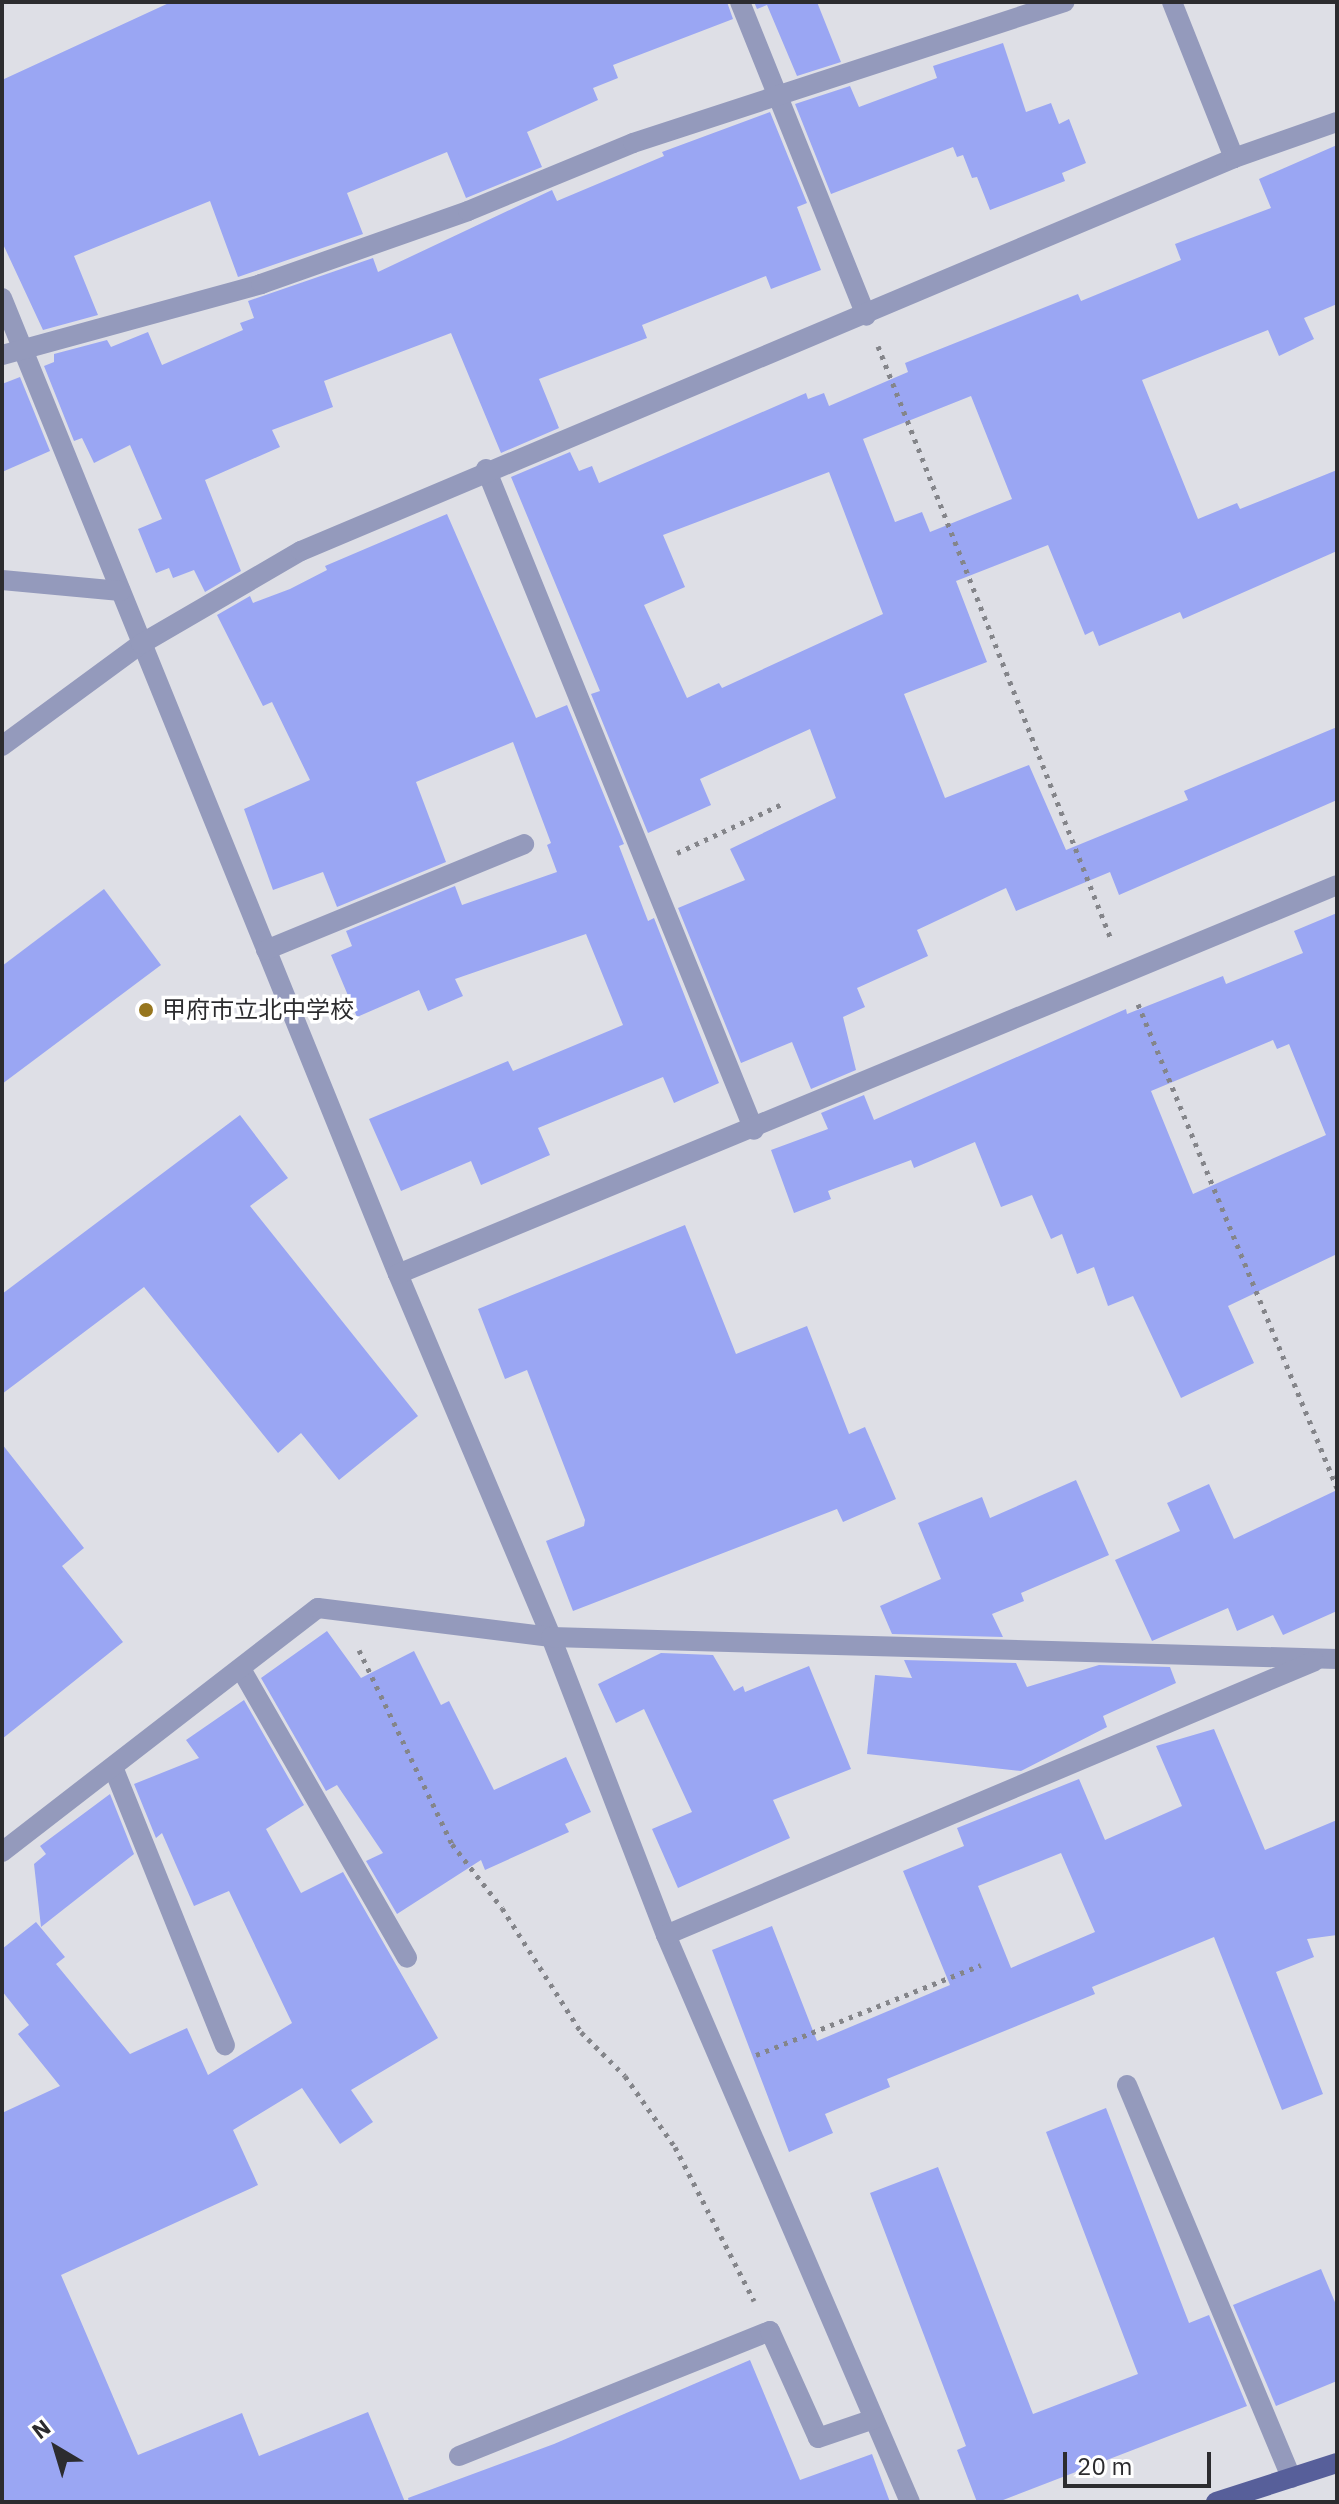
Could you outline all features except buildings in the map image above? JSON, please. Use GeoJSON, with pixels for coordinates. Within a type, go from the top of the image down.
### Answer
{"type":"FeatureCollection","features":[{"type":"Feature","properties":{"kind":"main road"},"geometry":{"type":"LineString","coordinates":[[1216,2502],[1337,2463]]}},
{"type":"Feature","properties":{"kind":"street"},"geometry":{"type":"LineString","coordinates":[[740,2],[780,94],[866,316]]}},
{"type":"Feature","properties":{"kind":"street"},"geometry":{"type":"LineString","coordinates":[[2,355],[22,347],[261,284],[468,211],[633,143],[1065,2]]}},
{"type":"Feature","properties":{"kind":"street"},"geometry":{"type":"LineString","coordinates":[[1172,2],[1234,158]]}},
{"type":"Feature","properties":{"kind":"street"},"geometry":{"type":"LineString","coordinates":[[2,746],[141,644],[301,551],[486,469],[866,316],[1234,158],[1337,122]]}},
{"type":"Feature","properties":{"kind":"street"},"geometry":{"type":"LineString","coordinates":[[2,298],[398,1274],[551,1637],[666,1935],[910,2502]]}},
{"type":"Feature","properties":{"kind":"street"},"geometry":{"type":"LineString","coordinates":[[486,469],[754,1130]]}},
{"type":"Feature","properties":{"kind":"street"},"geometry":{"type":"LineString","coordinates":[[2,580],[120,591]]}},
{"type":"Feature","properties":{"kind":"street"},"geometry":{"type":"LineString","coordinates":[[266,950],[524,844]]}},
{"type":"Feature","properties":{"kind":"street"},"geometry":{"type":"LineString","coordinates":[[398,1274],[754,1130],[1337,885]]}},
{"type":"Feature","properties":{"kind":"street"},"geometry":{"type":"LineString","coordinates":[[2,1852],[318,1608],[338,1606],[551,1637],[1331,1656]]}},
{"type":"Feature","properties":{"kind":"street"},"geometry":{"type":"LineString","coordinates":[[666,1935],[1331,1656]]}},
{"type":"Feature","properties":{"kind":"street"},"geometry":{"type":"LineString","coordinates":[[241,1669],[407,1958]]}},
{"type":"Feature","properties":{"kind":"street"},"geometry":{"type":"LineString","coordinates":[[113,1767],[225,2045]]}},
{"type":"Feature","properties":{"kind":"street"},"geometry":{"type":"LineString","coordinates":[[1127,2085],[1291,2478]]}},
{"type":"Feature","properties":{"kind":"street"},"geometry":{"type":"LineString","coordinates":[[459,2456],[770,2331],[818,2438],[874,2419]]}},
{"type":"Feature","properties":{"kind":"path"},"geometry":{"type":"LineString","coordinates":[[866,316],[1125,973],[1337,1488]]}},
{"type":"Feature","properties":{"kind":"path"},"geometry":{"type":"LineString","coordinates":[[647,867],[780,805]]}},
{"type":"Feature","properties":{"kind":"path"},"geometry":{"type":"LineString","coordinates":[[338,1606],[452,1844],[502,1908],[581,2032],[625,2076],[675,2147],[770,2331]]}},
{"type":"Feature","properties":{"kind":"path"},"geometry":{"type":"LineString","coordinates":[[723,2068],[981,1965]]}},
{"type":"Feature","properties":{"kind":"place","name":"甲府市立北中学校"},"geometry":{"type":"Point","coordinates":[146,1010]}}]}
